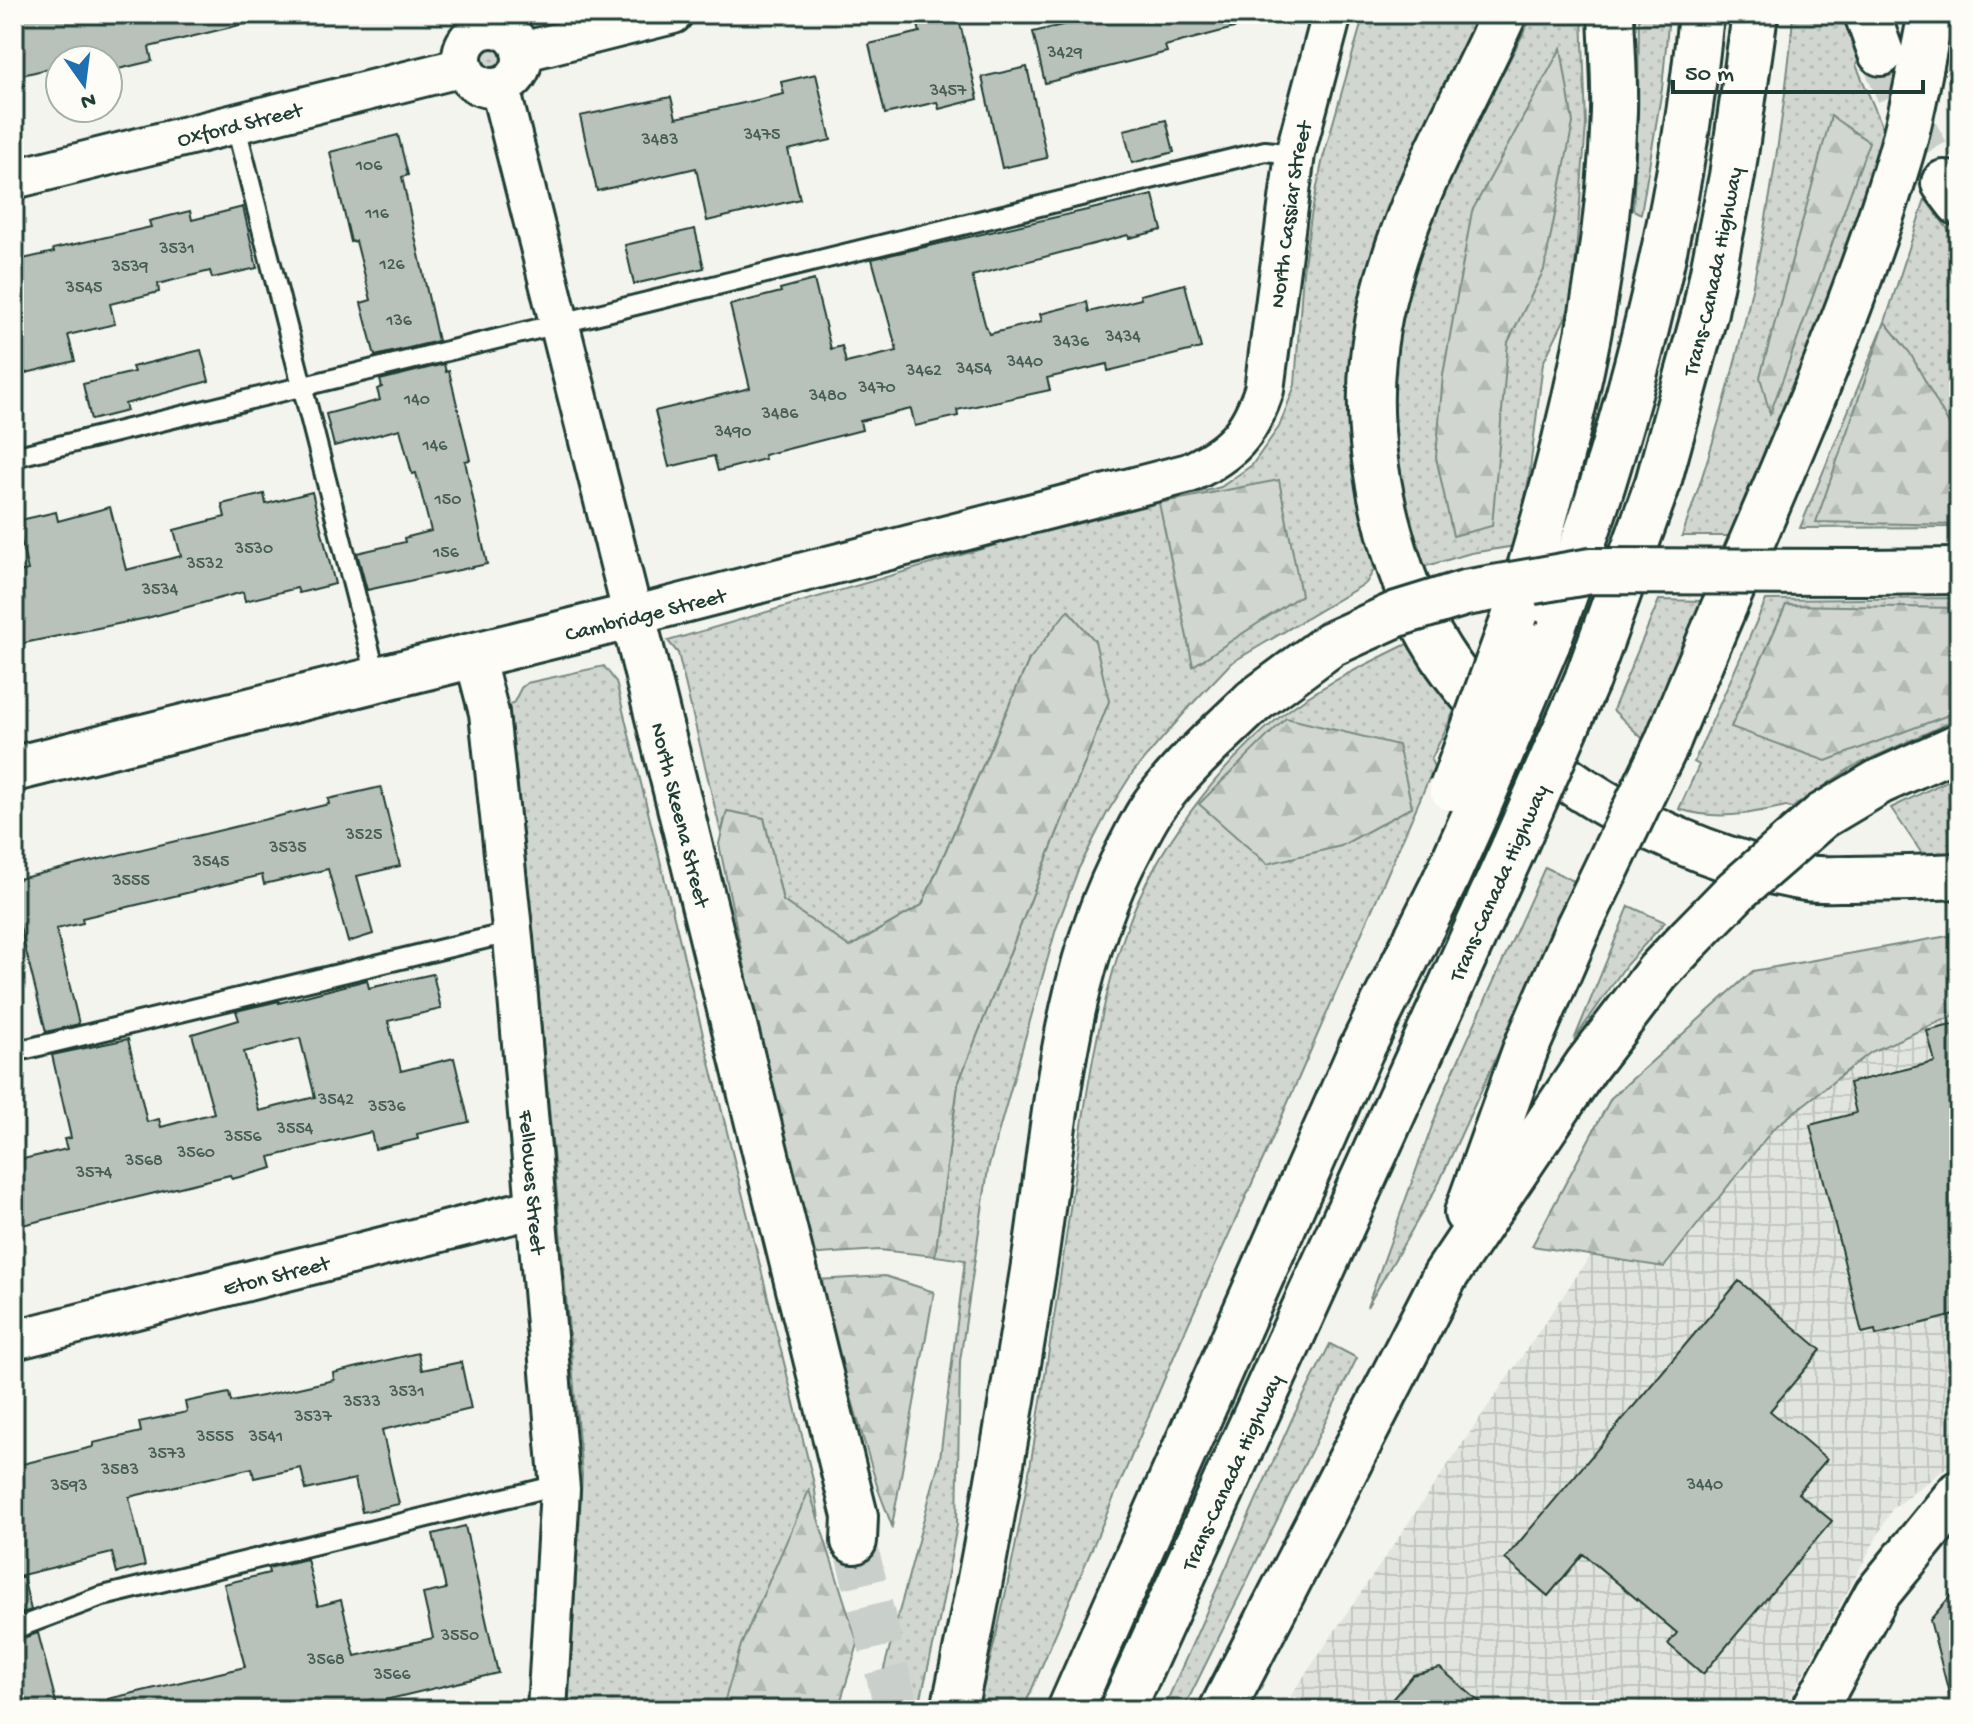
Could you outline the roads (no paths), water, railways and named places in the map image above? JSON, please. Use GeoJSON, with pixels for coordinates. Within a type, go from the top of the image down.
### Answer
{"type":"FeatureCollection","features":[{"type":"Feature","properties":{"kind":"main road"},"geometry":{"type":"LineString","coordinates":[[1504,14],[1451,124],[1404,233],[1382,302],[1373,358],[1370,418],[1379,488],[1410,593],[1439,651],[1464,685],[1518,742],[1580,788],[1658,832],[1717,856],[1807,878],[1959,876]]}},
{"type":"Feature","properties":{"kind":"main road"},"geometry":{"type":"LineString","coordinates":[[1070,1710],[1361,1050],[1444,883],[1464,800],[1545,521],[1579,391],[1604,234],[1614,111],[1611,14]]}},
{"type":"Feature","properties":{"kind":"main road"},"geometry":{"type":"LineString","coordinates":[[1464,800],[1547,644],[1602,485],[1668,233],[1695,79],[1701,14]]}},
{"type":"Feature","properties":{"kind":"main road","name":"Trans-Canada Highway"},"geometry":{"type":"LineString","coordinates":[[1122,1710],[1587,680],[1658,483],[1705,312],[1732,176],[1755,14]]}},
{"type":"Feature","properties":{"kind":"main road"},"geometry":{"type":"LineString","coordinates":[[1445,1276],[1526,1048],[1579,926],[1667,743],[1873,243],[1901,152],[1931,14]]}},
{"type":"Feature","properties":{"kind":"main road"},"geometry":{"type":"LineString","coordinates":[[954,1710],[988,1544],[1021,1351],[1070,1028],[1085,963],[1105,903],[1129,849],[1158,798],[1195,757],[1254,701],[1331,644],[1397,614],[1465,593],[1591,571],[1959,571]]}},
{"type":"Feature","properties":{"kind":"main road","name":"Cambridge Street"},"geometry":{"type":"LineString","coordinates":[[14,769],[633,616]]}},
{"type":"Feature","properties":{"kind":"main road","name":"North Skeena Street"},"geometry":{"type":"LineString","coordinates":[[633,616],[855,1516],[854,1541]]}},
{"type":"Feature","properties":{"kind":"main road"},"geometry":{"type":"LineString","coordinates":[[1222,1710],[1445,1276],[1587,1065],[1658,972],[1737,890],[1822,816],[1879,782],[1959,746]]}},
{"type":"Feature","properties":{"kind":"main road"},"geometry":{"type":"LineString","coordinates":[[1814,1710],[1877,1594],[1959,1493]]}},
{"type":"Feature","properties":{"kind":"street"},"geometry":{"type":"LineString","coordinates":[[521,52],[673,14]]}},
{"type":"Feature","properties":{"kind":"street","name":"North Cassiar Street"},"geometry":{"type":"LineString","coordinates":[[1255,417],[1264,390],[1295,154],[1332,14]]}},
{"type":"Feature","properties":{"kind":"street"},"geometry":{"type":"LineString","coordinates":[[482,21],[507,32],[515,39],[521,52],[519,73],[500,88],[488,89],[476,84],[463,67],[462,54],[466,43],[482,21]]}},
{"type":"Feature","properties":{"kind":"street","name":"Oxford Street"},"geometry":{"type":"LineString","coordinates":[[14,179],[463,67]]}},
{"type":"Feature","properties":{"kind":"street","name":"North Skeena Street"},"geometry":{"type":"LineString","coordinates":[[500,88],[633,616]]}},
{"type":"Feature","properties":{"kind":"street","name":"Cambridge Street"},"geometry":{"type":"LineString","coordinates":[[633,616],[1189,473],[1235,445],[1255,417]]}},
{"type":"Feature","properties":{"kind":"street","name":"Fellowes Street"},"geometry":{"type":"LineString","coordinates":[[474,656],[489,713],[513,938],[560,1489],[547,1710]]}},
{"type":"Feature","properties":{"kind":"street","name":"Eton Street"},"geometry":{"type":"LineString","coordinates":[[14,1340],[536,1208]]}},
{"type":"Feature","properties":{"kind":"lane"},"geometry":{"type":"LineString","coordinates":[[235,123],[377,679]]}},
{"type":"Feature","properties":{"kind":"lane"},"geometry":{"type":"LineString","coordinates":[[14,457],[1265,151],[1295,154]]}},
{"type":"Feature","properties":{"kind":"lane"},"geometry":{"type":"LineString","coordinates":[[14,1052],[492,937],[513,938]]}},
{"type":"Feature","properties":{"kind":"lane"},"geometry":{"type":"LineString","coordinates":[[14,1629],[99,1597],[542,1489],[560,1489]]}},
{"type":"Feature","properties":{"kind":"tunnel"},"geometry":{"type":"LineString","coordinates":[[1881,53],[1911,123],[1944,183]]}},
{"type":"Feature","properties":{"kind":"tunnel"},"geometry":{"type":"LineString","coordinates":[[854,1541],[897,1710]]}}]}
